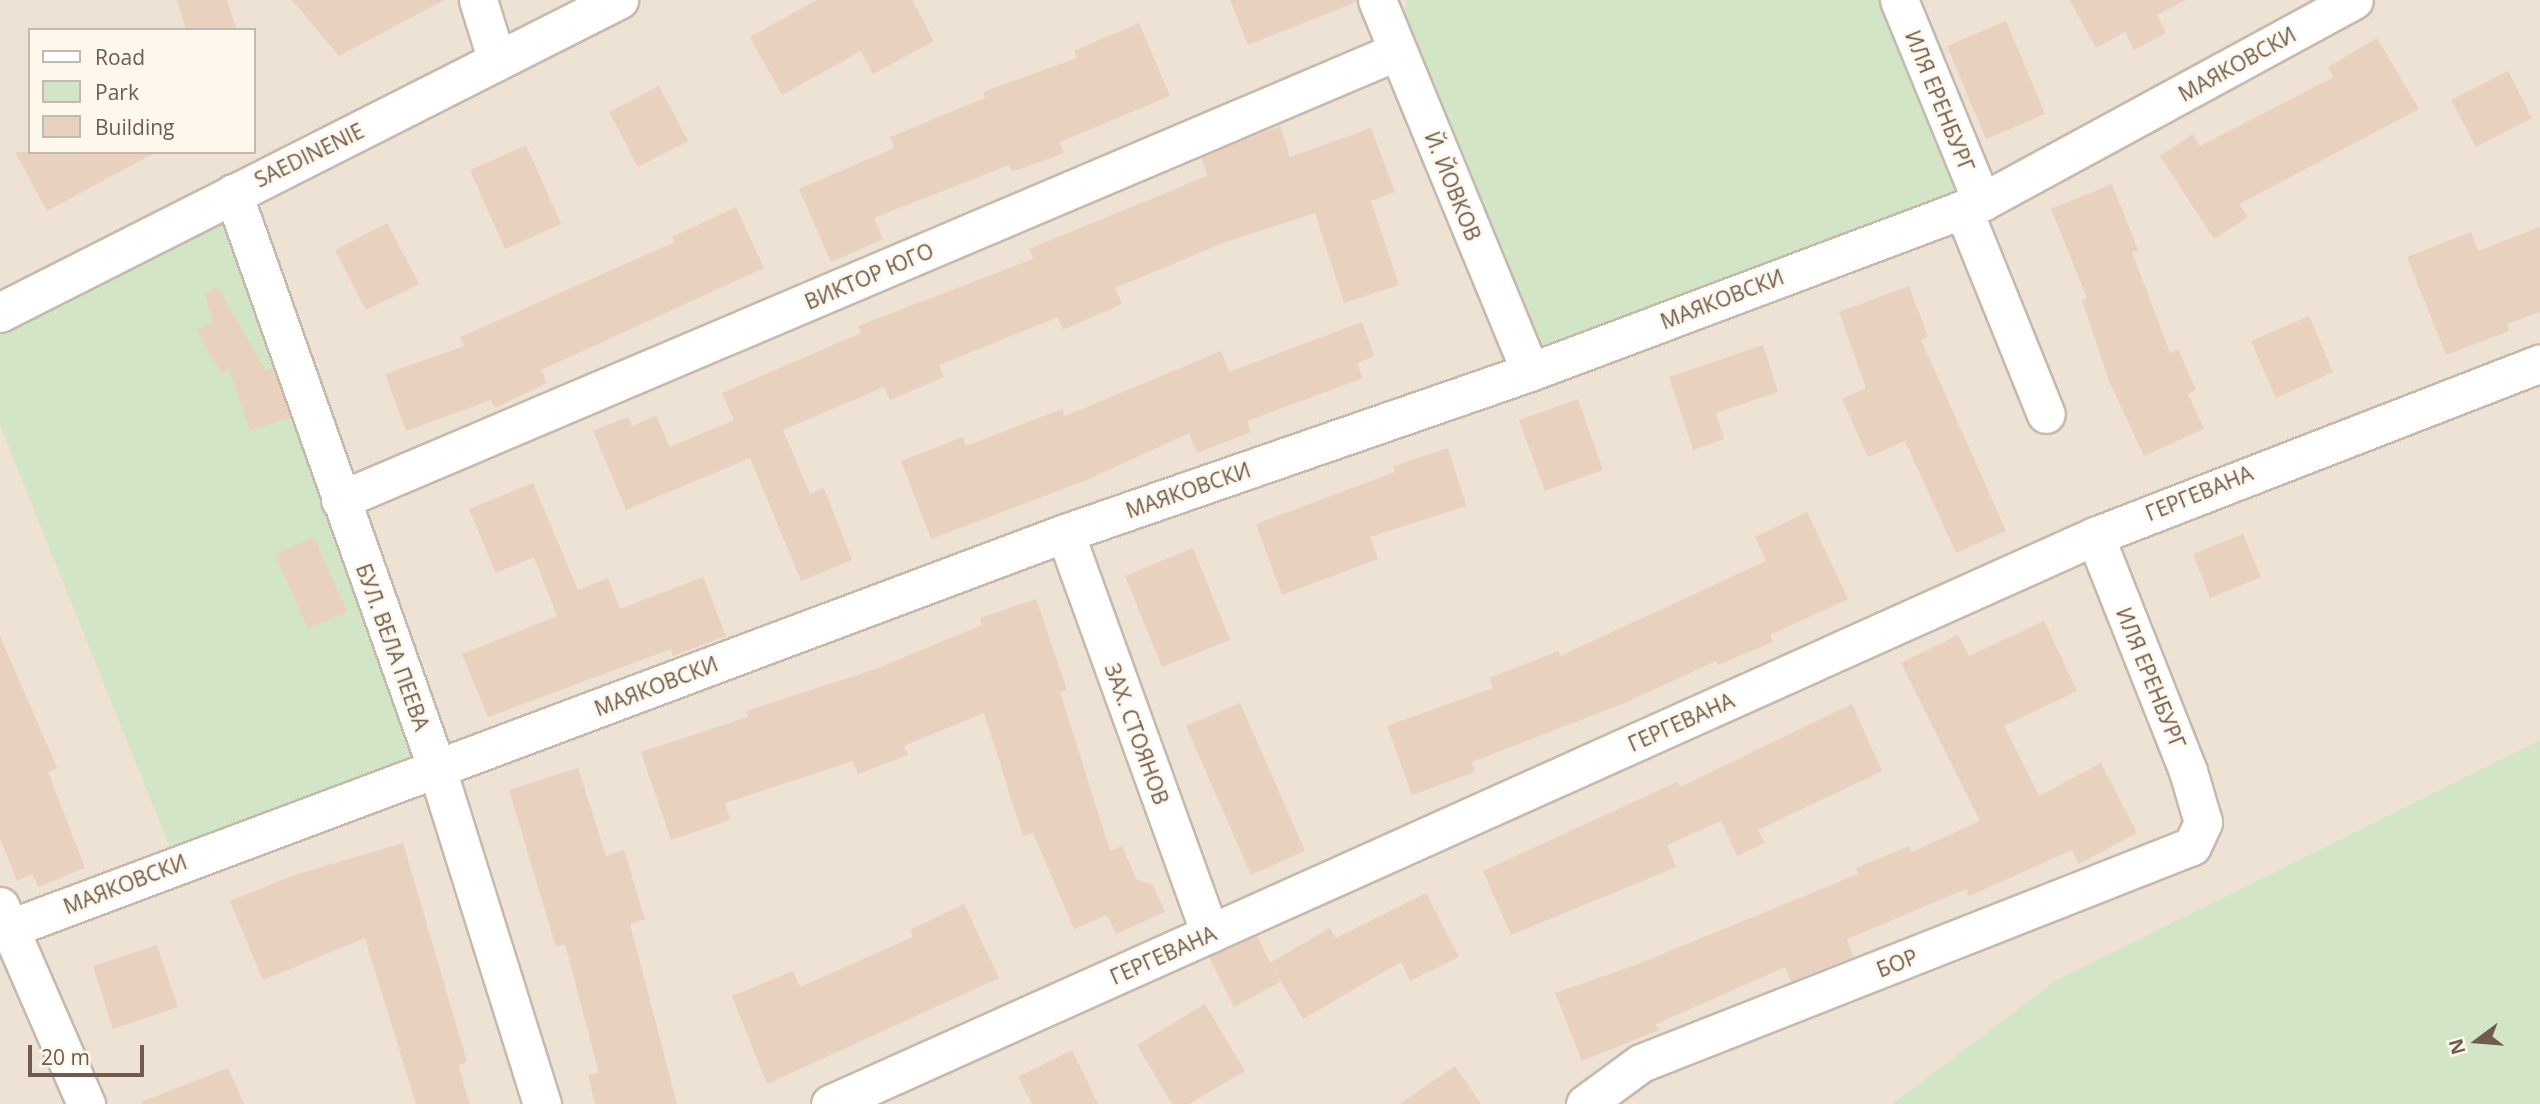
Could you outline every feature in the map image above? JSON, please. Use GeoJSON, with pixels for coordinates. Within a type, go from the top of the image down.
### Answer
{"type":"FeatureCollection","features":[{"type":"Feature","properties":{"kind":"street"},"geometry":{"type":"LineString","coordinates":[[478,0],[498,61]]}},
{"type":"Feature","properties":{"kind":"street","name":"SAEDINENIE"},"geometry":{"type":"LineString","coordinates":[[0,313],[619,0]]}},
{"type":"Feature","properties":{"kind":"street","name":"Й. ЙОВКОВ"},"geometry":{"type":"LineString","coordinates":[[1377,0],[1530,372]]}},
{"type":"Feature","properties":{"kind":"street","name":"ИЛЯ ЕРЕНБУРГ"},"geometry":{"type":"LineString","coordinates":[[1899,0],[2046,414]]}},
{"type":"Feature","properties":{"kind":"street","name":"МАЯКОВСКИ"},"geometry":{"type":"LineString","coordinates":[[3,922],[436,769],[1065,533],[1530,372],[1973,205],[2354,0]]}},
{"type":"Feature","properties":{"kind":"street","name":"ВИКТОР ЮГО"},"geometry":{"type":"LineString","coordinates":[[340,500],[1398,51]]}},
{"type":"Feature","properties":{"kind":"street","name":"БУЛ. ВЕЛА ПЕЕВА"},"geometry":{"type":"LineString","coordinates":[[233,193],[436,769],[542,1104]]}},
{"type":"Feature","properties":{"kind":"street","name":"ГЕРГЕВАНА"},"geometry":{"type":"LineString","coordinates":[[830,1104],[869,1097],[1210,934],[2095,536],[2540,363]]}},
{"type":"Feature","properties":{"kind":"street","name":"ЗАХ. СТОЯНОВ"},"geometry":{"type":"LineString","coordinates":[[1065,533],[1210,934]]}},
{"type":"Feature","properties":{"kind":"street","name":"ИЛЯ ЕРЕНБУРГ"},"geometry":{"type":"LineString","coordinates":[[2095,536],[2188,771],[2203,822]]}},
{"type":"Feature","properties":{"kind":"street","name":"БОР"},"geometry":{"type":"LineString","coordinates":[[1585,1104],[1641,1063],[2162,860],[2192,846],[2203,822]]}},
{"type":"Feature","properties":{"kind":"street"},"geometry":{"type":"LineString","coordinates":[[3,922],[86,1104]]}},
{"type":"Feature","properties":{"kind":"shaded area"},"geometry":{"type":"Polygon","coordinates":[[[0,0],[2540,0],[2540,740],[2055,981],[1892,1104],[0,1104],[0,0]]]}},
{"type":"Feature","properties":{"kind":"green space"},"geometry":{"type":"Polygon","coordinates":[[[1407,0],[1898,0],[1982,202],[1530,372],[1398,51],[1407,0]]]}},
{"type":"Feature","properties":{"kind":"green space"},"geometry":{"type":"Polygon","coordinates":[[[233,193],[422,727],[409,779],[176,863],[0,425],[0,313],[233,193]]]}},
{"type":"Feature","properties":{"kind":"green space"},"geometry":{"type":"Polygon","coordinates":[[[2540,740],[2540,1104],[1892,1104],[2055,981],[2540,740]]]}},
{"type":"Feature","properties":{"kind":"building"},"geometry":{"type":"Polygon","coordinates":[[[177,0],[227,0],[236,28],[185,28],[177,0]]]}},
{"type":"Feature","properties":{"kind":"building"},"geometry":{"type":"Polygon","coordinates":[[[292,0],[444,0],[339,56],[292,0]]]}},
{"type":"Feature","properties":{"kind":"building"},"geometry":{"type":"Polygon","coordinates":[[[817,0],[912,0],[934,41],[873,74],[861,51],[782,95],[750,37],[817,0]]]}},
{"type":"Feature","properties":{"kind":"building"},"geometry":{"type":"Polygon","coordinates":[[[1230,0],[1356,0],[1356,2],[1248,45],[1230,0]]]}},
{"type":"Feature","properties":{"kind":"building"},"geometry":{"type":"Polygon","coordinates":[[[2070,0],[2186,0],[2157,15],[2166,33],[2134,50],[2125,32],[2096,48],[2070,0]]]}},
{"type":"Feature","properties":{"kind":"building"},"geometry":{"type":"Polygon","coordinates":[[[2006,21],[2045,114],[1986,139],[1947,46],[2006,21]]]}},
{"type":"Feature","properties":{"kind":"building"},"geometry":{"type":"Polygon","coordinates":[[[1139,23],[1170,96],[1060,142],[1064,153],[1012,172],[1009,165],[874,218],[883,239],[831,262],[799,189],[894,148],[890,137],[985,98],[983,92],[1077,58],[1074,51],[1139,23]]]}},
{"type":"Feature","properties":{"kind":"building"},"geometry":{"type":"Polygon","coordinates":[[[2377,38],[2419,109],[2239,204],[2248,217],[2214,239],[2160,156],[2193,134],[2200,146],[2334,77],[2328,67],[2377,38]]]}},
{"type":"Feature","properties":{"kind":"building"},"geometry":{"type":"Polygon","coordinates":[[[2508,71],[2532,118],[2476,147],[2451,100],[2508,71]]]}},
{"type":"Feature","properties":{"kind":"building"},"geometry":{"type":"Polygon","coordinates":[[[659,86],[688,141],[638,167],[609,112],[659,86]]]}},
{"type":"Feature","properties":{"kind":"building"},"geometry":{"type":"Polygon","coordinates":[[[1280,126],[1290,157],[1371,128],[1395,192],[1371,201],[1399,285],[1344,303],[1315,213],[1223,243],[1115,288],[1122,304],[1063,330],[1058,317],[939,365],[944,377],[890,400],[884,387],[783,430],[810,494],[824,488],[852,560],[801,581],[750,458],[626,510],[593,431],[628,417],[632,426],[656,416],[670,447],[734,420],[722,393],[861,333],[858,326],[1033,259],[1029,249],[1207,176],[1201,157],[1280,126]]]}},
{"type":"Feature","properties":{"kind":"building"},"geometry":{"type":"Polygon","coordinates":[[[526,145],[561,224],[505,249],[470,170],[526,145]]]}},
{"type":"Feature","properties":{"kind":"building"},"geometry":{"type":"Polygon","coordinates":[[[15,152],[152,154],[47,211],[15,152]]]}},
{"type":"Feature","properties":{"kind":"building"},"geometry":{"type":"Polygon","coordinates":[[[2112,184],[2138,250],[2132,252],[2170,353],[2178,349],[2196,390],[2188,394],[2204,429],[2144,456],[2109,381],[2082,300],[2087,298],[2051,209],[2112,184]]]}},
{"type":"Feature","properties":{"kind":"building"},"geometry":{"type":"Polygon","coordinates":[[[736,207],[764,268],[541,370],[547,383],[495,408],[491,400],[406,431],[385,374],[464,346],[460,337],[675,242],[672,237],[736,207]]]}},
{"type":"Feature","properties":{"kind":"building"},"geometry":{"type":"Polygon","coordinates":[[[387,223],[419,284],[366,310],[335,250],[387,223]]]}},
{"type":"Feature","properties":{"kind":"building"},"geometry":{"type":"Polygon","coordinates":[[[2540,227],[2540,312],[2507,324],[2509,331],[2446,355],[2407,257],[2471,232],[2478,251],[2540,227]]]}},
{"type":"Feature","properties":{"kind":"building"},"geometry":{"type":"Polygon","coordinates":[[[1909,286],[1928,337],[1921,340],[2006,531],[1956,553],[1905,441],[1868,457],[1842,399],[1866,388],[1839,312],[1909,286]]]}},
{"type":"Feature","properties":{"kind":"building"},"geometry":{"type":"Polygon","coordinates":[[[218,287],[265,370],[273,368],[290,417],[250,431],[229,369],[221,374],[197,330],[213,321],[204,294],[218,287]]]}},
{"type":"Feature","properties":{"kind":"building"},"geometry":{"type":"Polygon","coordinates":[[[2309,316],[2333,372],[2276,398],[2251,341],[2309,316]]]}},
{"type":"Feature","properties":{"kind":"building"},"geometry":{"type":"Polygon","coordinates":[[[1362,322],[1374,356],[1357,363],[1363,378],[1247,421],[1251,432],[1197,453],[1189,433],[1089,479],[931,539],[901,461],[963,437],[966,446],[1062,409],[1065,416],[1221,351],[1229,372],[1362,322]]]}},
{"type":"Feature","properties":{"kind":"building"},"geometry":{"type":"Polygon","coordinates":[[[1763,345],[1778,392],[1716,413],[1724,439],[1693,450],[1669,377],[1763,345]]]}},
{"type":"Feature","properties":{"kind":"building"},"geometry":{"type":"Polygon","coordinates":[[[1578,399],[1603,470],[1545,491],[1519,420],[1578,399]]]}},
{"type":"Feature","properties":{"kind":"building"},"geometry":{"type":"Polygon","coordinates":[[[1448,448],[1466,506],[1370,537],[1378,559],[1282,595],[1256,524],[1395,472],[1393,466],[1448,448]]]}},
{"type":"Feature","properties":{"kind":"building"},"geometry":{"type":"Polygon","coordinates":[[[533,483],[578,590],[608,578],[620,609],[703,577],[726,636],[673,656],[671,649],[488,717],[462,654],[557,616],[534,557],[496,573],[469,509],[533,483]]]}},
{"type":"Feature","properties":{"kind":"building"},"geometry":{"type":"Polygon","coordinates":[[[1807,512],[1848,599],[1770,635],[1773,642],[1718,665],[1716,661],[1627,702],[1472,762],[1475,772],[1412,795],[1387,726],[1493,688],[1489,678],[1559,651],[1560,656],[1766,561],[1755,537],[1807,512]]]}},
{"type":"Feature","properties":{"kind":"building"},"geometry":{"type":"Polygon","coordinates":[[[2243,534],[2261,577],[2210,598],[2193,554],[2243,534]]]}},
{"type":"Feature","properties":{"kind":"building"},"geometry":{"type":"Polygon","coordinates":[[[314,537],[347,612],[308,629],[275,555],[314,537]]]}},
{"type":"Feature","properties":{"kind":"building"},"geometry":{"type":"Polygon","coordinates":[[[1193,548],[1230,640],[1162,667],[1125,576],[1193,548]]]}},
{"type":"Feature","properties":{"kind":"building"},"geometry":{"type":"Polygon","coordinates":[[[1036,599],[1067,690],[1060,692],[1110,851],[1122,846],[1136,879],[1153,885],[1165,912],[1116,934],[1107,915],[1074,929],[1033,833],[1023,836],[984,713],[904,746],[908,755],[858,774],[853,761],[725,803],[730,820],[671,840],[641,752],[748,717],[746,711],[876,669],[982,625],[980,618],[1036,599]]]}},
{"type":"Feature","properties":{"kind":"building"},"geometry":{"type":"Polygon","coordinates":[[[2044,621],[2077,691],[2004,726],[2039,796],[2101,763],[2137,833],[2079,864],[2072,850],[1969,896],[1966,889],[1847,939],[1853,957],[1791,982],[1785,967],[1656,1024],[1659,1030],[1582,1061],[1555,993],[1633,966],[1858,874],[1856,868],[1909,846],[1912,852],[1980,821],[1901,663],[1958,635],[1969,656],[2044,621]]]}},
{"type":"Feature","properties":{"kind":"building"},"geometry":{"type":"Polygon","coordinates":[[[0,636],[57,768],[48,772],[85,868],[38,887],[33,874],[17,881],[0,838],[0,636]]]}},
{"type":"Feature","properties":{"kind":"building"},"geometry":{"type":"Polygon","coordinates":[[[1240,703],[1305,851],[1251,875],[1186,726],[1240,703]]]}},
{"type":"Feature","properties":{"kind":"building"},"geometry":{"type":"Polygon","coordinates":[[[1852,704],[1882,771],[1758,830],[1765,843],[1737,856],[1721,821],[1667,845],[1676,867],[1511,935],[1483,871],[1677,782],[1680,787],[1852,704]]]}},
{"type":"Feature","properties":{"kind":"building"},"geometry":{"type":"Polygon","coordinates":[[[578,768],[606,856],[624,850],[645,919],[630,924],[677,1104],[595,1104],[588,1075],[599,1073],[565,944],[556,947],[509,790],[578,768]]]}},
{"type":"Feature","properties":{"kind":"building"},"geometry":{"type":"Polygon","coordinates":[[[403,843],[467,1062],[458,1065],[470,1104],[416,1104],[365,938],[263,980],[230,901],[295,875],[403,843]]]}},
{"type":"Feature","properties":{"kind":"building"},"geometry":{"type":"Polygon","coordinates":[[[1426,893],[1459,957],[1410,981],[1401,962],[1303,1019],[1273,968],[1280,982],[1234,1007],[1209,957],[1257,935],[1270,963],[1330,928],[1336,938],[1426,893]]]}},
{"type":"Feature","properties":{"kind":"building"},"geometry":{"type":"Polygon","coordinates":[[[964,904],[999,978],[767,1084],[732,996],[793,971],[800,987],[913,937],[910,930],[964,904]]]}},
{"type":"Feature","properties":{"kind":"building"},"geometry":{"type":"Polygon","coordinates":[[[157,945],[178,1007],[113,1029],[93,966],[157,945]]]}},
{"type":"Feature","properties":{"kind":"building"},"geometry":{"type":"Polygon","coordinates":[[[1205,1004],[1245,1071],[1189,1104],[1172,1104],[1137,1045],[1205,1004]]]}},
{"type":"Feature","properties":{"kind":"building"},"geometry":{"type":"Polygon","coordinates":[[[1072,1050],[1098,1104],[1032,1104],[1018,1077],[1072,1050]]]}},
{"type":"Feature","properties":{"kind":"building"},"geometry":{"type":"Polygon","coordinates":[[[1455,1066],[1481,1104],[1400,1104],[1455,1066]]]}},
{"type":"Feature","properties":{"kind":"building"},"geometry":{"type":"Polygon","coordinates":[[[228,1068],[244,1104],[141,1102],[228,1068]]]}}]}
